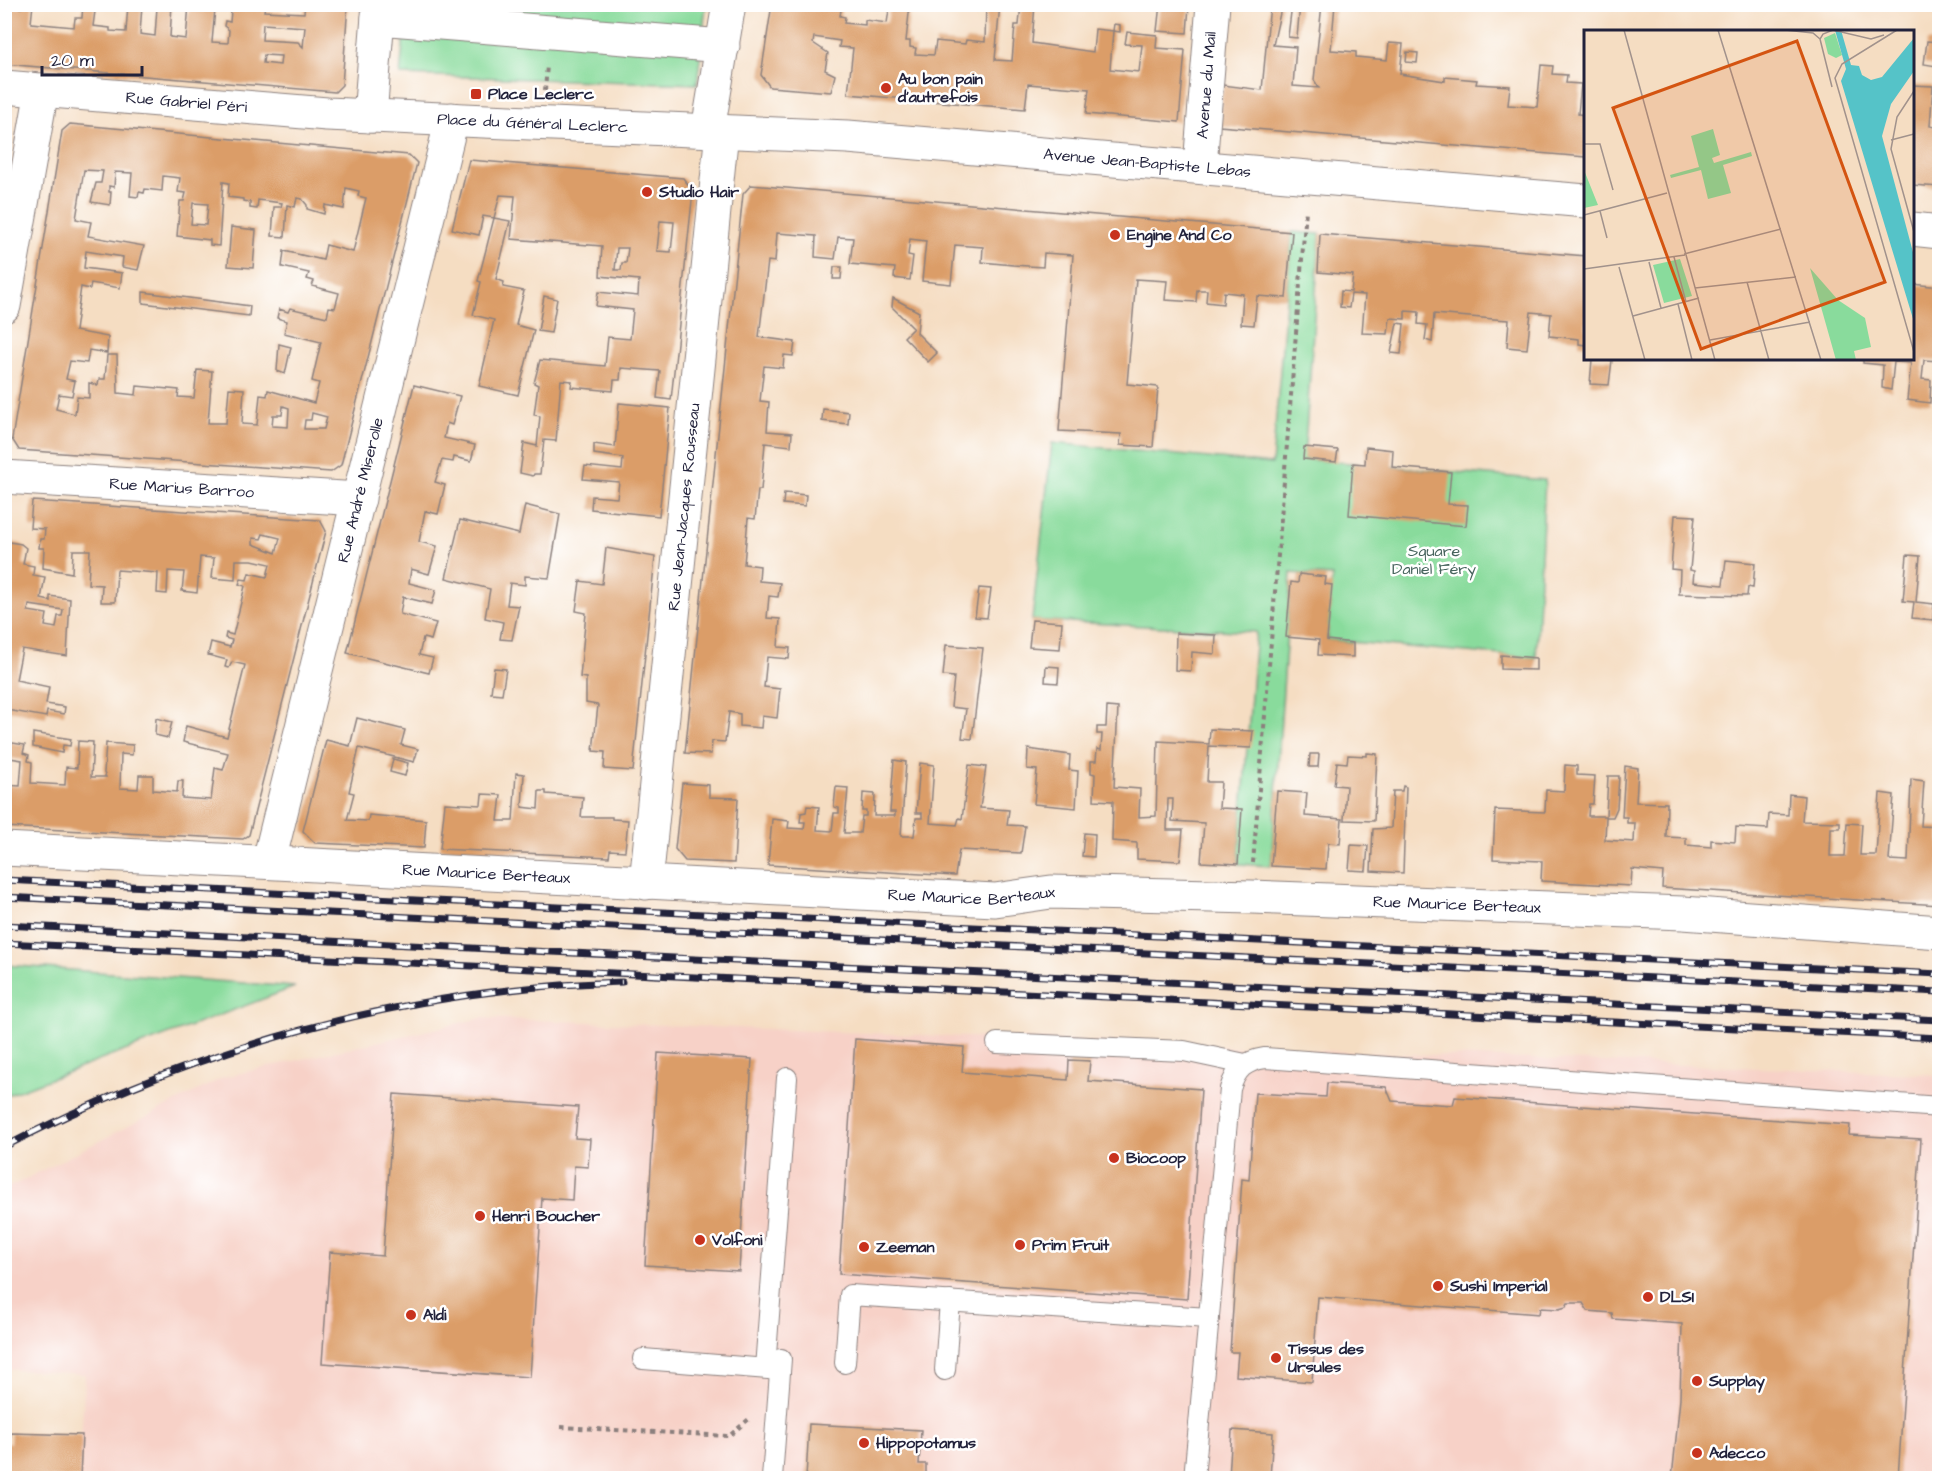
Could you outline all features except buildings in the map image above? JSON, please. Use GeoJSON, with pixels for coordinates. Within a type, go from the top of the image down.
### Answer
{"type":"FeatureCollection","features":[{"type":"Feature","properties":{"kind":"street"},"geometry":{"type":"LineString","coordinates":[[715,130],[729,4]]}},
{"type":"Feature","properties":{"kind":"street","name":"Avenue du Mail"},"geometry":{"type":"LineString","coordinates":[[1200,166],[1213,4]]}},
{"type":"Feature","properties":{"kind":"street"},"geometry":{"type":"LineString","coordinates":[[370,116],[378,11],[723,46]]}},
{"type":"Feature","properties":{"kind":"street","name":"Rue Gabriel Péri"},"geometry":{"type":"LineString","coordinates":[[4,87],[370,116]]}},
{"type":"Feature","properties":{"kind":"street"},"geometry":{"type":"LineString","coordinates":[[4,306],[42,90]]}},
{"type":"Feature","properties":{"kind":"street","name":"Place du Général Leclerc"},"geometry":{"type":"LineString","coordinates":[[370,116],[715,130]]}},
{"type":"Feature","properties":{"kind":"street","name":"Rue André Miserolle"},"geometry":{"type":"LineString","coordinates":[[269,861],[452,119]]}},
{"type":"Feature","properties":{"kind":"street","name":"Avenue Jean-Baptiste Lebas"},"geometry":{"type":"LineString","coordinates":[[715,130],[848,137],[1584,201]]}},
{"type":"Feature","properties":{"kind":"street","name":"Rue Jean-Jacques Rousseau"},"geometry":{"type":"LineString","coordinates":[[646,883],[715,130]]}},
{"type":"Feature","properties":{"kind":"street"},"geometry":{"type":"LineString","coordinates":[[1914,230],[1940,232]]}},
{"type":"Feature","properties":{"kind":"street","name":"Rue Marius Barroo"},"geometry":{"type":"LineString","coordinates":[[4,477],[359,499]]}},
{"type":"Feature","properties":{"kind":"street","name":"Rue Maurice Berteaux"},"geometry":{"type":"LineString","coordinates":[[4,849],[995,900],[1058,892],[1252,897],[1683,913],[1940,932]]}},
{"type":"Feature","properties":{"kind":"lane"},"geometry":{"type":"LineString","coordinates":[[997,1043],[1184,1051],[1245,1064],[1265,1058],[1940,1107]]}},
{"type":"Feature","properties":{"kind":"lane"},"geometry":{"type":"LineString","coordinates":[[1194,1479],[1230,1089],[1236,1074],[1245,1064]]}},
{"type":"Feature","properties":{"kind":"lane"},"geometry":{"type":"LineString","coordinates":[[772,1479],[778,1394],[775,1366],[787,1078]]}},
{"type":"Feature","properties":{"kind":"lane"},"geometry":{"type":"LineString","coordinates":[[846,1364],[850,1295],[1209,1318]]}},
{"type":"Feature","properties":{"kind":"lane"},"geometry":{"type":"LineString","coordinates":[[945,1370],[950,1301]]}},
{"type":"Feature","properties":{"kind":"lane"},"geometry":{"type":"LineString","coordinates":[[643,1359],[775,1366]]}},
{"type":"Feature","properties":{"kind":"path"},"geometry":{"type":"LineString","coordinates":[[1252,897],[1298,292],[1310,176]]}},
{"type":"Feature","properties":{"kind":"path"},"geometry":{"type":"LineString","coordinates":[[561,1427],[729,1436],[778,1394]]}},
{"type":"Feature","properties":{"kind":"shaded area"},"geometry":{"type":"Polygon","coordinates":[[[482,1018],[1939,1075],[1939,1478],[79,1478],[85,1374],[5,1369],[4,1190],[224,1077],[482,1018]]]}},
{"type":"Feature","properties":{"kind":"green space"},"geometry":{"type":"Polygon","coordinates":[[[407,5],[706,5],[697,84],[400,75],[407,5]]]}},
{"type":"Feature","properties":{"kind":"green space","name":"Square Daniel Féry"},"geometry":{"type":"Polygon","coordinates":[[[1292,232],[1320,234],[1304,459],[1545,480],[1536,658],[1327,640],[1332,576],[1291,573],[1271,866],[1238,864],[1256,632],[1032,620],[1052,443],[1272,464],[1292,232]]]}},
{"type":"Feature","properties":{"kind":"green space"},"geometry":{"type":"Polygon","coordinates":[[[5,965],[295,987],[5,1096],[5,965]]]}},
{"type":"Feature","properties":{"kind":"railway"},"geometry":{"type":"LineString","coordinates":[[4,880],[1940,974]]}},
{"type":"Feature","properties":{"kind":"railway"},"geometry":{"type":"LineString","coordinates":[[4,897],[1940,992]]}},
{"type":"Feature","properties":{"kind":"railway"},"geometry":{"type":"LineString","coordinates":[[4,925],[1940,1020]]}},
{"type":"Feature","properties":{"kind":"railway"},"geometry":{"type":"LineString","coordinates":[[4,943],[1940,1038]]}},
{"type":"Feature","properties":{"kind":"railway"},"geometry":{"type":"LineString","coordinates":[[4,1147],[77,1111],[151,1080],[227,1052],[304,1029],[382,1010],[461,996],[541,987],[622,982]]}},
{"type":"Feature","properties":{"kind":"place","name":"Au bon pain d'autrefois"},"geometry":{"type":"Point","coordinates":[886,88]}},
{"type":"Feature","properties":{"kind":"place","name":"Place Leclerc"},"geometry":{"type":"Point","coordinates":[476,94]}},
{"type":"Feature","properties":{"kind":"place","name":"Studio Hair"},"geometry":{"type":"Point","coordinates":[647,192]}},
{"type":"Feature","properties":{"kind":"place","name":"Engine And Co"},"geometry":{"type":"Point","coordinates":[1115,235]}},
{"type":"Feature","properties":{"kind":"place","name":"Biocoop"},"geometry":{"type":"Point","coordinates":[1114,1158]}},
{"type":"Feature","properties":{"kind":"place","name":"Henri Boucher"},"geometry":{"type":"Point","coordinates":[480,1216]}},
{"type":"Feature","properties":{"kind":"place","name":"Volfoni"},"geometry":{"type":"Point","coordinates":[700,1240]}},
{"type":"Feature","properties":{"kind":"place","name":"Prim Fruit"},"geometry":{"type":"Point","coordinates":[1020,1245]}},
{"type":"Feature","properties":{"kind":"place","name":"Zeeman"},"geometry":{"type":"Point","coordinates":[864,1247]}},
{"type":"Feature","properties":{"kind":"place","name":"Sushi Imperial"},"geometry":{"type":"Point","coordinates":[1438,1286]}},
{"type":"Feature","properties":{"kind":"place","name":"DLSI"},"geometry":{"type":"Point","coordinates":[1648,1297]}},
{"type":"Feature","properties":{"kind":"place","name":"Aldi"},"geometry":{"type":"Point","coordinates":[411,1315]}},
{"type":"Feature","properties":{"kind":"place","name":"Tissus des Ursules"},"geometry":{"type":"Point","coordinates":[1276,1358]}},
{"type":"Feature","properties":{"kind":"place","name":"Supplay"},"geometry":{"type":"Point","coordinates":[1697,1381]}},
{"type":"Feature","properties":{"kind":"place","name":"Hippopotamus"},"geometry":{"type":"Point","coordinates":[864,1443]}},
{"type":"Feature","properties":{"kind":"place","name":"Adecco"},"geometry":{"type":"Point","coordinates":[1697,1453]}}]}
